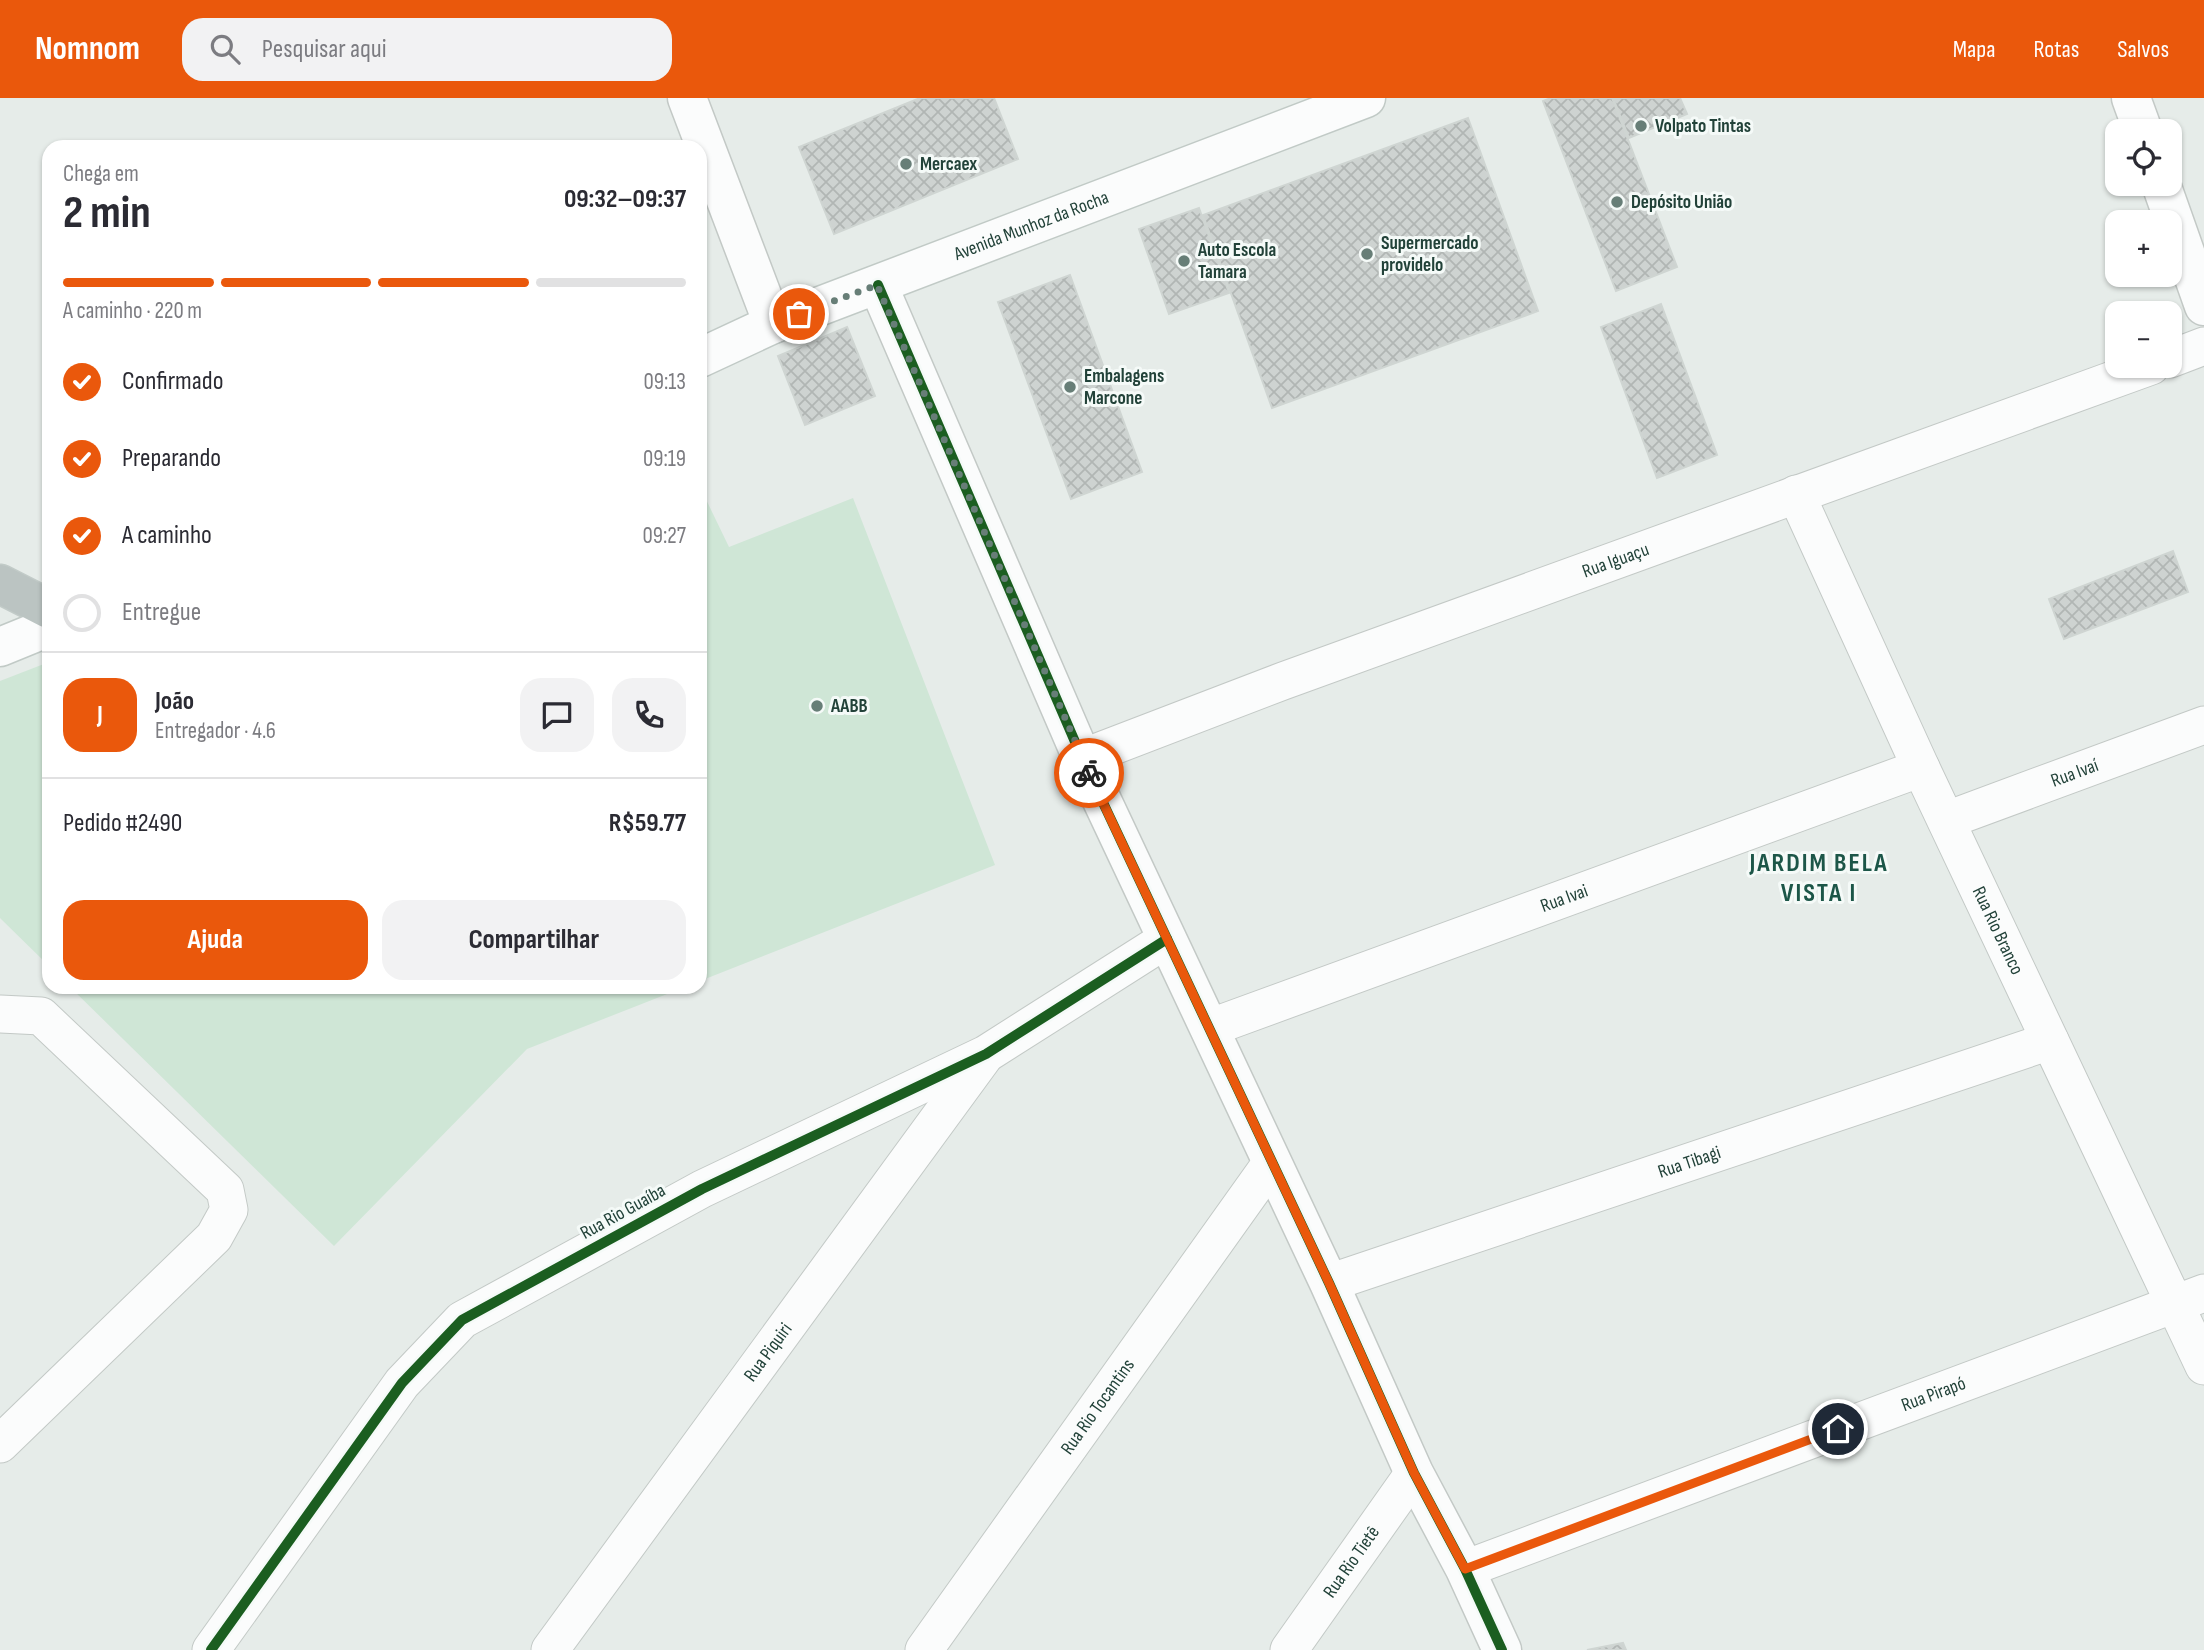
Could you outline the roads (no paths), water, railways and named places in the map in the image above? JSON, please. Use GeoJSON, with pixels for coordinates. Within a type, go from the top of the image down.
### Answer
{"type":"FeatureCollection","features":[{"type":"Feature","properties":{"kind":"highway"},"geometry":{"type":"LineString","coordinates":[[0,584],[42,605]]}},
{"type":"Feature","properties":{"kind":"street"},"geometry":{"type":"LineString","coordinates":[[687,98],[703,140]]}},
{"type":"Feature","properties":{"kind":"street","name":"Avenida Munhoz da Rocha"},"geometry":{"type":"LineString","coordinates":[[707,355],[773,324],[1366,98]]}},
{"type":"Feature","properties":{"kind":"street"},"geometry":{"type":"LineString","coordinates":[[2131,98],[2139,119]]}},
{"type":"Feature","properties":{"kind":"street"},"geometry":{"type":"LineString","coordinates":[[707,151],[773,324]]}},
{"type":"Feature","properties":{"kind":"street"},"geometry":{"type":"LineString","coordinates":[[2165,196],[2204,306]]}},
{"type":"Feature","properties":{"kind":"street"},"geometry":{"type":"LineString","coordinates":[[877,285],[1082,758],[1329,1283],[1414,1473],[1465,1569],[1502,1650]]}},
{"type":"Feature","properties":{"kind":"street"},"geometry":{"type":"LineString","coordinates":[[2182,354],[2204,346]]}},
{"type":"Feature","properties":{"kind":"street","name":"Rua Iguaçu"},"geometry":{"type":"LineString","coordinates":[[1082,758],[1283,681],[2118,378]]}},
{"type":"Feature","properties":{"kind":"street","name":"Rua Rio Branco"},"geometry":{"type":"LineString","coordinates":[[1796,494],[2050,1041],[2189,1298],[2204,1366]]}},
{"type":"Feature","properties":{"kind":"street"},"geometry":{"type":"LineString","coordinates":[[0,647],[42,630]]}},
{"type":"Feature","properties":{"kind":"street","name":"Rua Ivaí"},"geometry":{"type":"LineString","coordinates":[[1947,820],[2204,725]]}},
{"type":"Feature","properties":{"kind":"street","name":"Rua Ivai"},"geometry":{"type":"LineString","coordinates":[[1209,1028],[1921,768]]}},
{"type":"Feature","properties":{"kind":"street","name":"Rua Rio Guaíba"},"geometry":{"type":"LineString","coordinates":[[211,1650],[402,1383],[462,1321],[702,1189],[986,1054],[1167,939]]}},
{"type":"Feature","properties":{"kind":"street"},"geometry":{"type":"LineString","coordinates":[[0,1014],[41,1016],[225,1190],[229,1210],[214,1237],[0,1444]]}},
{"type":"Feature","properties":{"kind":"street","name":"Rua Tibagi"},"geometry":{"type":"LineString","coordinates":[[1329,1283],[2050,1041]]}},
{"type":"Feature","properties":{"kind":"street","name":"Rua Piquiri"},"geometry":{"type":"LineString","coordinates":[[550,1650],[986,1054]]}},
{"type":"Feature","properties":{"kind":"street","name":"Rua Rio Tocantins"},"geometry":{"type":"LineString","coordinates":[[924,1650],[1272,1162]]}},
{"type":"Feature","properties":{"kind":"street","name":"Rua Pirapó"},"geometry":{"type":"LineString","coordinates":[[1465,1569],[2189,1298]]}},
{"type":"Feature","properties":{"kind":"street","name":"Rua Rio Tietê"},"geometry":{"type":"LineString","coordinates":[[1289,1650],[1414,1473]]}},
{"type":"Feature","properties":{"kind":"place","name":"Volpato Tintas"},"geometry":{"type":"Point","coordinates":[1641,126]}},
{"type":"Feature","properties":{"kind":"place","name":"Mercaex"},"geometry":{"type":"Point","coordinates":[906,164]}},
{"type":"Feature","properties":{"kind":"place","name":"Depósito União"},"geometry":{"type":"Point","coordinates":[1617,202]}},
{"type":"Feature","properties":{"kind":"place","name":"Supermercado providelo"},"geometry":{"type":"Point","coordinates":[1367,254]}},
{"type":"Feature","properties":{"kind":"place","name":"Auto Escola Tamara"},"geometry":{"type":"Point","coordinates":[1184,261]}},
{"type":"Feature","properties":{"kind":"place","name":"Embalagens Marcone"},"geometry":{"type":"Point","coordinates":[1070,387]}},
{"type":"Feature","properties":{"kind":"place","name":"AABB"},"geometry":{"type":"Point","coordinates":[817,706]}},
{"type":"Feature","properties":{"kind":"district","name":"JARDIM BELA VISTA I"},"geometry":{"type":"Point","coordinates":[1819,878]}}]}
